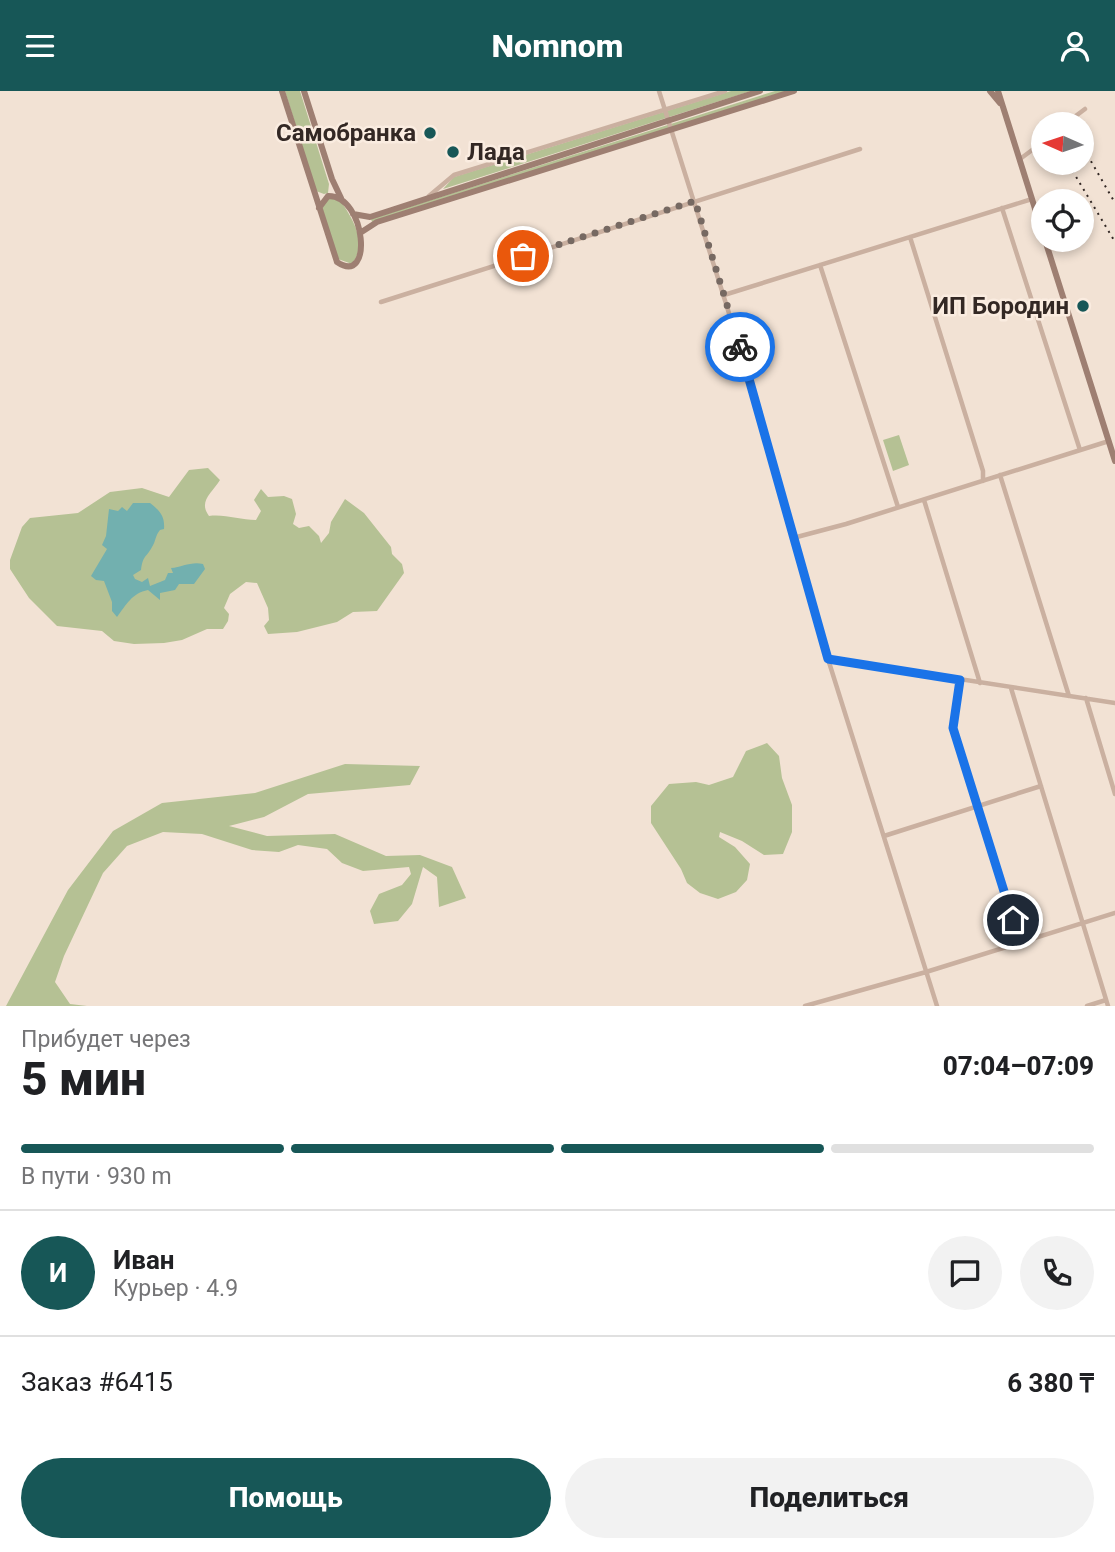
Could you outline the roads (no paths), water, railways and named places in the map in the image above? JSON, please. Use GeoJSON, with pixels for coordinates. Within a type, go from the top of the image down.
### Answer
{"type":"FeatureCollection","features":[{"type":"Feature","properties":{"kind":"street"},"geometry":{"type":"LineString","coordinates":[[282,91],[337,262],[354,265],[360,258],[360,233],[353,214],[332,179],[304,91]]}},
{"type":"Feature","properties":{"kind":"street"},"geometry":{"type":"LineString","coordinates":[[659,91],[724,295],[828,659],[937,1006]]}},
{"type":"Feature","properties":{"kind":"street"},"geometry":{"type":"LineString","coordinates":[[429,196],[454,175],[725,91]]}},
{"type":"Feature","properties":{"kind":"street"},"geometry":{"type":"LineString","coordinates":[[353,214],[370,217],[760,91]]}},
{"type":"Feature","properties":{"kind":"street"},"geometry":{"type":"LineString","coordinates":[[360,233],[377,222],[794,91]]}},
{"type":"Feature","properties":{"kind":"street"},"geometry":{"type":"LineString","coordinates":[[990,91],[1007,111]]}},
{"type":"Feature","properties":{"kind":"street"},"geometry":{"type":"LineString","coordinates":[[998,91],[1007,111],[1031,196]]}},
{"type":"Feature","properties":{"kind":"street"},"geometry":{"type":"LineString","coordinates":[[1080,112],[1084,109]]}},
{"type":"Feature","properties":{"kind":"street"},"geometry":{"type":"LineString","coordinates":[[380,302],[860,149]]}},
{"type":"Feature","properties":{"kind":"street"},"geometry":{"type":"LineString","coordinates":[[1020,159],[1031,150]]}},
{"type":"Feature","properties":{"kind":"street"},"geometry":{"type":"LineString","coordinates":[[319,208],[328,196],[341,198]]}},
{"type":"Feature","properties":{"kind":"street"},"geometry":{"type":"LineString","coordinates":[[724,295],[1031,199]]}},
{"type":"Feature","properties":{"kind":"street"},"geometry":{"type":"LineString","coordinates":[[1002,208],[1080,450]]}},
{"type":"Feature","properties":{"kind":"street"},"geometry":{"type":"LineString","coordinates":[[910,237],[983,471],[983,481]]}},
{"type":"Feature","properties":{"kind":"street"},"geometry":{"type":"LineString","coordinates":[[1049,252],[1115,461]]}},
{"type":"Feature","properties":{"kind":"street"},"geometry":{"type":"LineString","coordinates":[[820,265],[898,507]]}},
{"type":"Feature","properties":{"kind":"street"},"geometry":{"type":"LineString","coordinates":[[793,538],[924,500],[1109,441]]}},
{"type":"Feature","properties":{"kind":"street"},"geometry":{"type":"LineString","coordinates":[[1000,475],[1069,696]]}},
{"type":"Feature","properties":{"kind":"street"},"geometry":{"type":"LineString","coordinates":[[924,500],[980,683]]}},
{"type":"Feature","properties":{"kind":"street"},"geometry":{"type":"LineString","coordinates":[[828,659],[1115,702]]}},
{"type":"Feature","properties":{"kind":"street"},"geometry":{"type":"LineString","coordinates":[[960,680],[953,728],[1020,943]]}},
{"type":"Feature","properties":{"kind":"street"},"geometry":{"type":"LineString","coordinates":[[1011,688],[1108,1006]]}},
{"type":"Feature","properties":{"kind":"street"},"geometry":{"type":"LineString","coordinates":[[1086,698],[1115,794]]}},
{"type":"Feature","properties":{"kind":"street"},"geometry":{"type":"LineString","coordinates":[[884,836],[1041,786]]}},
{"type":"Feature","properties":{"kind":"street"},"geometry":{"type":"LineString","coordinates":[[805,1006],[926,972],[1115,913]]}},
{"type":"Feature","properties":{"kind":"street"},"geometry":{"type":"LineString","coordinates":[[1087,1006],[1106,1000]]}},
{"type":"Feature","properties":{"kind":"water"},"geometry":{"type":"Polygon","coordinates":[[[133,503],[150,503],[164,521],[164,529],[158,532],[141,570],[133,575],[135,579],[142,582],[148,578],[150,586],[165,580],[168,573],[173,573],[171,568],[199,563],[203,564],[205,569],[194,584],[179,584],[175,590],[160,593],[160,600],[148,590],[138,594],[117,617],[112,611],[112,602],[104,581],[91,576],[107,549],[102,545],[106,536],[109,509],[118,511],[122,507],[127,511],[133,503]]]}},
{"type":"Feature","properties":{"kind":"railway"},"geometry":{"type":"LineString","coordinates":[[1094,166],[1115,203]]}},
{"type":"Feature","properties":{"kind":"railway"},"geometry":{"type":"LineString","coordinates":[[1075,175],[1115,242]]}},
{"type":"Feature","properties":{"kind":"place","name":"Самобранка"},"geometry":{"type":"Point","coordinates":[430,133]}},
{"type":"Feature","properties":{"kind":"place","name":"Лада"},"geometry":{"type":"Point","coordinates":[453,152]}},
{"type":"Feature","properties":{"kind":"place","name":"ИП Бородин"},"geometry":{"type":"Point","coordinates":[1083,306]}}]}
